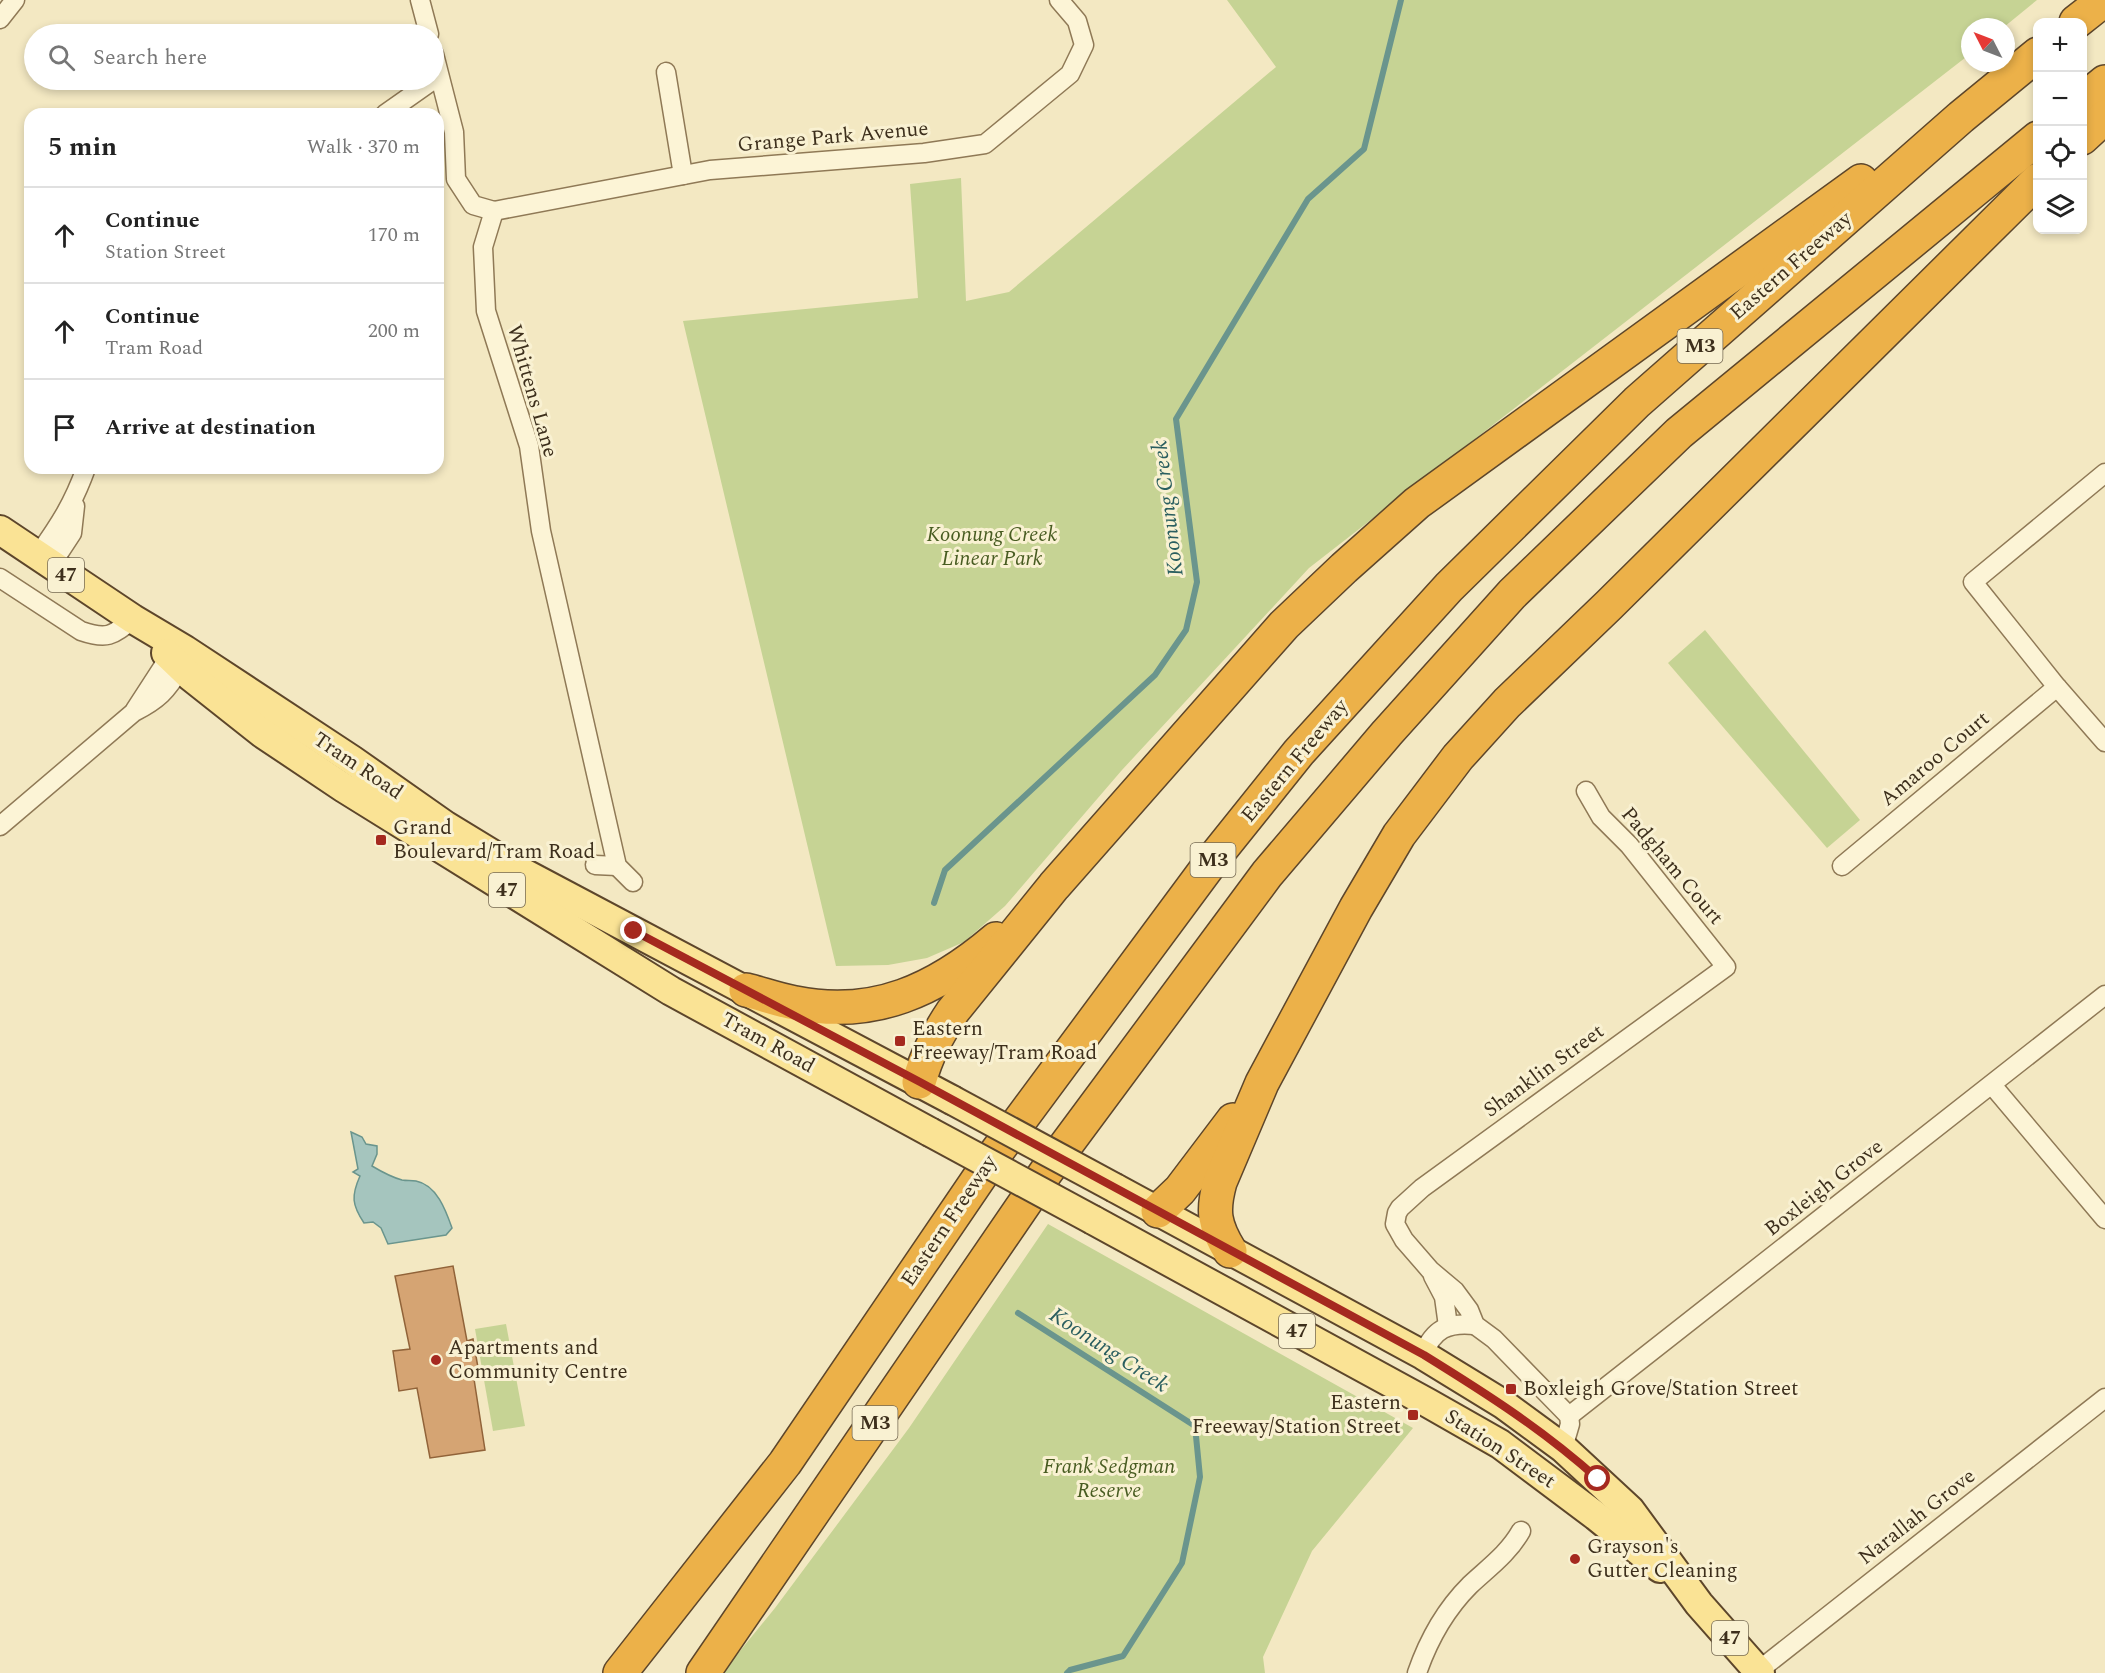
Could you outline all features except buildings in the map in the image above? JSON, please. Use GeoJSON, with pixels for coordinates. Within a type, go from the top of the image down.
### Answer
{"type":"FeatureCollection","features":[{"type":"Feature","properties":{"kind":"highway"},"geometry":{"type":"LineString","coordinates":[[2081,18],[2104,0]]}},
{"type":"Feature","properties":{"kind":"highway","name":"Eastern Freeway"},"geometry":{"type":"LineString","coordinates":[[620,1673],[785,1463],[998,1150],[1218,853],[1299,752],[1449,587],[1637,402],[1961,117],[2033,57]]}},
{"type":"Feature","properties":{"kind":"highway"},"geometry":{"type":"LineString","coordinates":[[2087,97],[2105,82]]}},
{"type":"Feature","properties":{"kind":"highway"},"geometry":{"type":"LineString","coordinates":[[920,1082],[926,1057],[953,1011],[1054,886],[1284,626],[1344,568],[1417,503],[1848,189],[1961,117]]}},
{"type":"Feature","properties":{"kind":"highway"},"geometry":{"type":"LineString","coordinates":[[2087,133],[2105,117]]}},
{"type":"Feature","properties":{"kind":"highway","name":"M3"},"geometry":{"type":"LineString","coordinates":[[703,1673],[1046,1172],[1267,874],[1387,733],[1512,594],[1679,434],[2033,141]]}},
{"type":"Feature","properties":{"kind":"highway"},"geometry":{"type":"LineString","coordinates":[[1230,1251],[1218,1229],[1215,1218],[1216,1198],[1220,1182],[1262,1083],[1356,908],[1399,835],[1439,781],[1507,703],[1609,605],[2033,184]]}},
{"type":"Feature","properties":{"kind":"highway"},"geometry":{"type":"LineString","coordinates":[[746,990],[794,1003],[849,1008],[873,1006],[901,998],[941,978],[966,962],[1010,927],[1054,886]]}},
{"type":"Feature","properties":{"kind":"highway"},"geometry":{"type":"LineString","coordinates":[[1158,1211],[1192,1175],[1262,1083]]}},
{"type":"Feature","properties":{"kind":"main road","name":"Tram Road"},"geometry":{"type":"LineString","coordinates":[[0,530],[133,619],[262,733],[334,782],[671,991],[1092,1220]]}},
{"type":"Feature","properties":{"kind":"main road","name":"Tram Road"},"geometry":{"type":"LineString","coordinates":[[179,658],[352,760],[446,826],[520,871],[920,1082],[1158,1211]]}},
{"type":"Feature","properties":{"kind":"main road"},"geometry":{"type":"LineString","coordinates":[[334,782],[352,760]]}},
{"type":"Feature","properties":{"kind":"main road"},"geometry":{"type":"LineString","coordinates":[[920,1082],[922,1106],[930,1132]]}},
{"type":"Feature","properties":{"kind":"main road"},"geometry":{"type":"LineString","coordinates":[[1092,1220],[1121,1225],[1141,1221],[1158,1211]]}},
{"type":"Feature","properties":{"kind":"main road","name":"Station Street"},"geometry":{"type":"LineString","coordinates":[[1158,1211],[1424,1355],[1503,1404],[1563,1448],[1630,1510],[1700,1604],[1759,1672]]}},
{"type":"Feature","properties":{"kind":"main road","name":"Station Street"},"geometry":{"type":"LineString","coordinates":[[1092,1220],[1500,1444],[1650,1559],[1700,1604]]}},
{"type":"Feature","properties":{"kind":"main road"},"geometry":{"type":"LineString","coordinates":[[1424,1355],[1428,1374],[1437,1386],[1464,1406],[1500,1444]]}},
{"type":"Feature","properties":{"kind":"main road"},"geometry":{"type":"LineString","coordinates":[[1523,1462],[1553,1456],[1563,1448]]}},
{"type":"Feature","properties":{"kind":"street"},"geometry":{"type":"LineString","coordinates":[[0,19],[15,0]]}},
{"type":"Feature","properties":{"kind":"street"},"geometry":{"type":"LineString","coordinates":[[420,0],[426,24]]}},
{"type":"Feature","properties":{"kind":"street","name":"Grange Park Avenue"},"geometry":{"type":"LineString","coordinates":[[494,210],[710,170],[924,153],[986,144],[1070,74],[1084,45],[1077,21],[1059,0]]}},
{"type":"Feature","properties":{"kind":"street"},"geometry":{"type":"LineString","coordinates":[[666,72],[683,175]]}},
{"type":"Feature","properties":{"kind":"street"},"geometry":{"type":"LineString","coordinates":[[394,108],[419,90]]}},
{"type":"Feature","properties":{"kind":"street"},"geometry":{"type":"LineString","coordinates":[[443,90],[454,132],[456,179],[473,205],[494,210]]}},
{"type":"Feature","properties":{"kind":"street","name":"Whittens Lane"},"geometry":{"type":"LineString","coordinates":[[494,210],[483,247],[486,311],[529,446],[541,531],[617,866]]}},
{"type":"Feature","properties":{"kind":"street"},"geometry":{"type":"LineString","coordinates":[[2105,473],[1973,582],[2057,687],[2105,742]]}},
{"type":"Feature","properties":{"kind":"street"},"geometry":{"type":"LineString","coordinates":[[44,560],[72,533],[75,498],[84,474]]}},
{"type":"Feature","properties":{"kind":"street"},"geometry":{"type":"LineString","coordinates":[[0,578],[81,631],[100,637],[109,636],[133,619]]}},
{"type":"Feature","properties":{"kind":"street"},"geometry":{"type":"LineString","coordinates":[[0,826],[134,712],[153,702],[165,692],[179,658]]}},
{"type":"Feature","properties":{"kind":"street","name":"Amaroo Court"},"geometry":{"type":"LineString","coordinates":[[1842,866],[2057,687]]}},
{"type":"Feature","properties":{"kind":"street","name":"Padgham Court"},"geometry":{"type":"LineString","coordinates":[[1586,791],[1601,817],[1629,844],[1726,967]]}},
{"type":"Feature","properties":{"kind":"street"},"geometry":{"type":"LineString","coordinates":[[595,866],[617,866],[633,882]]}},
{"type":"Feature","properties":{"kind":"street","name":"Shanklin Street"},"geometry":{"type":"LineString","coordinates":[[1430,1270],[1404,1240],[1397,1228],[1395,1218],[1400,1208],[1422,1188],[1503,1127],[1726,967]]}},
{"type":"Feature","properties":{"kind":"street","name":"Boxleigh Grove"},"geometry":{"type":"LineString","coordinates":[[1569,1416],[2105,996]]}},
{"type":"Feature","properties":{"kind":"street"},"geometry":{"type":"LineString","coordinates":[[1992,1085],[2105,1219]]}},
{"type":"Feature","properties":{"kind":"street"},"geometry":{"type":"LineString","coordinates":[[1430,1270],[1455,1291],[1469,1310],[1475,1325],[1494,1340],[1569,1416]]}},
{"type":"Feature","properties":{"kind":"street"},"geometry":{"type":"LineString","coordinates":[[1430,1270],[1444,1297],[1448,1326]]}},
{"type":"Feature","properties":{"kind":"street"},"geometry":{"type":"LineString","coordinates":[[1424,1355],[1428,1343],[1448,1326],[1475,1325]]}},
{"type":"Feature","properties":{"kind":"street","name":"Narallah Grove"},"geometry":{"type":"LineString","coordinates":[[1759,1672],[2105,1398]]}},
{"type":"Feature","properties":{"kind":"street","name":"Station Street"},"geometry":{"type":"LineString","coordinates":[[1563,1448],[1570,1424],[1569,1416]]}},
{"type":"Feature","properties":{"kind":"street"},"geometry":{"type":"LineString","coordinates":[[1417,1673],[1427,1647],[1455,1601],[1505,1554],[1521,1531]]}},
{"type":"Feature","properties":{"kind":"green space","name":"Koonung Creek Linear Park"},"geometry":{"type":"Polygon","coordinates":[[[1227,0],[2037,0],[2015,18],[1961,18],[1961,61],[1309,568],[1122,770],[1005,906],[964,942],[927,958],[888,965],[836,966],[683,321],[918,298],[910,184],[961,178],[966,301],[1009,292],[1276,67],[1227,0]]]}},
{"type":"Feature","properties":{"kind":"green space"},"geometry":{"type":"Polygon","coordinates":[[[1705,630],[1860,820],[1827,848],[1668,663],[1705,630]]]}},
{"type":"Feature","properties":{"kind":"green space","name":"Frank Sedgman Reserve"},"geometry":{"type":"Polygon","coordinates":[[[1048,1224],[1413,1428],[1312,1551],[1263,1657],[1265,1673],[722,1673],[775,1608],[909,1428],[1048,1224]]]}},
{"type":"Feature","properties":{"kind":"green space"},"geometry":{"type":"Polygon","coordinates":[[[506,1324],[525,1426],[493,1431],[475,1329],[506,1324]]]}},
{"type":"Feature","properties":{"kind":"water"},"geometry":{"type":"Polygon","coordinates":[[[351,1132],[362,1137],[366,1144],[377,1146],[377,1154],[372,1166],[398,1179],[423,1183],[435,1193],[444,1207],[452,1228],[446,1235],[388,1244],[381,1228],[373,1222],[364,1223],[354,1200],[360,1176],[353,1172],[358,1169],[351,1132]]]}},
{"type":"Feature","properties":{"kind":"waterway","name":"Koonung Creek"},"geometry":{"type":"LineString","coordinates":[[934,903],[945,870],[1155,675],[1186,630],[1197,582],[1176,419],[1308,199],[1364,149],[1401,0]]}},
{"type":"Feature","properties":{"kind":"waterway","name":"Koonung Creek"},"geometry":{"type":"LineString","coordinates":[[1018,1313],[1195,1426],[1200,1477],[1182,1563],[1123,1656],[1070,1670],[1067,1673]]}},
{"type":"Feature","properties":{"kind":"place","name":"Grand Boulevard/Tram Road"},"geometry":{"type":"Point","coordinates":[381,840]}},
{"type":"Feature","properties":{"kind":"place","name":"Eastern Freeway/Tram Road"},"geometry":{"type":"Point","coordinates":[900,1041]}},
{"type":"Feature","properties":{"kind":"place","name":"Apartments and Community Centre"},"geometry":{"type":"Point","coordinates":[436,1360]}},
{"type":"Feature","properties":{"kind":"place","name":"Boxleigh Grove/Station Street"},"geometry":{"type":"Point","coordinates":[1511,1389]}},
{"type":"Feature","properties":{"kind":"place","name":"Eastern Freeway/Station Street"},"geometry":{"type":"Point","coordinates":[1413,1415]}},
{"type":"Feature","properties":{"kind":"place","name":"Grayson's Gutter Cleaning"},"geometry":{"type":"Point","coordinates":[1575,1559]}},
{"type":"Feature","properties":{"kind":"route"},"geometry":{"type":"LineString","coordinates":[[634,931],[920,1082],[1424,1355],[1503,1404],[1563,1448],[1598,1479]]}}]}
